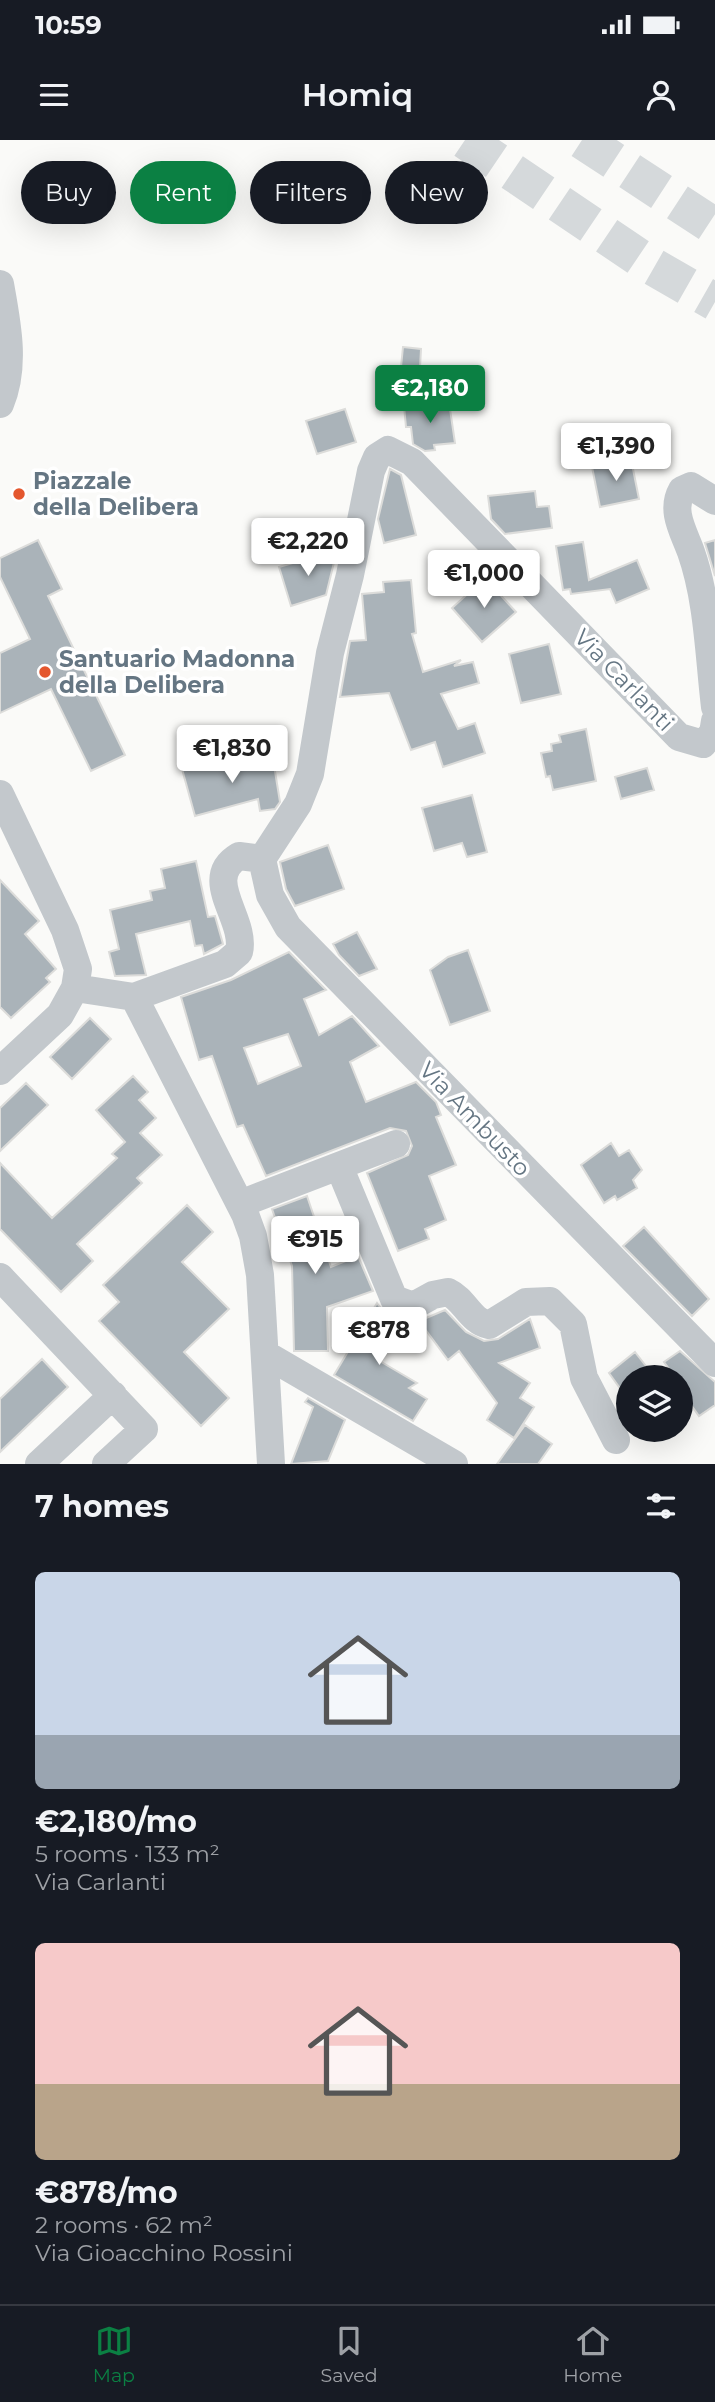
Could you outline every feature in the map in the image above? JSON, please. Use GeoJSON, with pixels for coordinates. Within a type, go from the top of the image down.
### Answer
{"type":"FeatureCollection","features":[{"type":"Feature","properties":{"kind":"street"},"geometry":{"type":"LineString","coordinates":[[0,284],[10,362],[7,385],[0,404]]}},
{"type":"Feature","properties":{"kind":"street","name":"Via Carlanti"},"geometry":{"type":"LineString","coordinates":[[262,859],[288,821],[307,784],[331,653],[371,471],[377,457],[388,450],[402,454],[412,462],[679,737],[703,744],[713,733],[715,721]]}},
{"type":"Feature","properties":{"kind":"street"},"geometry":{"type":"LineString","coordinates":[[715,501],[691,486],[682,490],[677,500],[681,527],[698,578],[715,708]]}},
{"type":"Feature","properties":{"kind":"street"},"geometry":{"type":"LineString","coordinates":[[0,794],[70,941],[78,969],[75,988],[60,1015],[0,1071]]}},
{"type":"Feature","properties":{"kind":"street"},"geometry":{"type":"LineString","coordinates":[[75,988],[134,997],[225,964],[235,957],[240,937],[223,890],[222,876],[225,867],[239,856],[262,859]]}},
{"type":"Feature","properties":{"kind":"street","name":"Via Ambusto"},"geometry":{"type":"LineString","coordinates":[[262,859],[270,895],[282,919],[295,935],[715,1363]]}},
{"type":"Feature","properties":{"kind":"street"},"geometry":{"type":"LineString","coordinates":[[134,997],[240,1204],[256,1250],[271,1464]]}},
{"type":"Feature","properties":{"kind":"street"},"geometry":{"type":"LineString","coordinates":[[240,1204],[396,1144]]}},
{"type":"Feature","properties":{"kind":"street"},"geometry":{"type":"LineString","coordinates":[[339,1166],[394,1298],[413,1306],[433,1295],[448,1292],[460,1299],[476,1320],[489,1325],[526,1301],[550,1301],[573,1324],[583,1378],[616,1440]]}},
{"type":"Feature","properties":{"kind":"street"},"geometry":{"type":"LineString","coordinates":[[0,1277],[144,1429],[106,1464]]}},
{"type":"Feature","properties":{"kind":"street"},"geometry":{"type":"LineString","coordinates":[[265,1354],[454,1464]]}},
{"type":"Feature","properties":{"kind":"street"},"geometry":{"type":"LineString","coordinates":[[39,1464],[113,1395]]}},
{"type":"Feature","properties":{"kind":"building"},"geometry":{"type":"Polygon","coordinates":[[[403,347],[421,349],[420,368],[401,367],[403,347]]]}},
{"type":"Feature","properties":{"kind":"building"},"geometry":{"type":"Polygon","coordinates":[[[449,402],[455,443],[434,445],[435,450],[425,451],[413,444],[411,427],[406,427],[404,406],[449,402]]]}},
{"type":"Feature","properties":{"kind":"building"},"geometry":{"type":"Polygon","coordinates":[[[345,409],[356,442],[317,454],[306,421],[345,409]]]}},
{"type":"Feature","properties":{"kind":"building"},"geometry":{"type":"Polygon","coordinates":[[[631,459],[639,499],[600,507],[592,467],[631,459]]]}},
{"type":"Feature","properties":{"kind":"building"},"geometry":{"type":"Polygon","coordinates":[[[390,469],[401,475],[416,535],[384,543],[378,519],[390,469]]]}},
{"type":"Feature","properties":{"kind":"building"},"geometry":{"type":"Polygon","coordinates":[[[535,491],[537,507],[549,506],[552,528],[505,534],[491,519],[488,496],[535,491]]]}},
{"type":"Feature","properties":{"kind":"building"},"geometry":{"type":"Polygon","coordinates":[[[38,540],[62,589],[48,596],[125,755],[91,771],[51,689],[0,713],[0,653],[30,639],[0,577],[0,558],[38,540]]]}},
{"type":"Feature","properties":{"kind":"building"},"geometry":{"type":"Polygon","coordinates":[[[715,540],[715,576],[705,543],[715,540]]]}},
{"type":"Feature","properties":{"kind":"building"},"geometry":{"type":"Polygon","coordinates":[[[583,542],[589,580],[637,560],[649,589],[616,603],[610,589],[571,594],[570,589],[563,590],[556,546],[583,542]]]}},
{"type":"Feature","properties":{"kind":"building"},"geometry":{"type":"Polygon","coordinates":[[[337,550],[326,595],[291,606],[279,567],[337,550]]]}},
{"type":"Feature","properties":{"kind":"building"},"geometry":{"type":"Polygon","coordinates":[[[485,578],[516,612],[482,642],[452,608],[485,578]]]}},
{"type":"Feature","properties":{"kind":"building"},"geometry":{"type":"Polygon","coordinates":[[[411,580],[416,633],[412,634],[423,672],[461,660],[454,666],[473,662],[479,683],[441,694],[458,729],[475,723],[485,753],[443,767],[435,742],[411,750],[389,693],[340,697],[350,641],[366,640],[362,594],[384,592],[383,582],[411,580]]]}},
{"type":"Feature","properties":{"kind":"building"},"geometry":{"type":"Polygon","coordinates":[[[549,644],[561,694],[521,703],[509,654],[549,644]]]}},
{"type":"Feature","properties":{"kind":"building"},"geometry":{"type":"Polygon","coordinates":[[[586,729],[596,781],[553,790],[550,776],[546,777],[541,753],[552,751],[551,744],[561,742],[559,735],[586,729]]]}},
{"type":"Feature","properties":{"kind":"building"},"geometry":{"type":"Polygon","coordinates":[[[258,755],[260,767],[274,765],[280,802],[275,809],[260,811],[258,799],[195,816],[182,769],[258,755]]]}},
{"type":"Feature","properties":{"kind":"building"},"geometry":{"type":"Polygon","coordinates":[[[647,768],[654,790],[621,799],[615,777],[647,768]]]}},
{"type":"Feature","properties":{"kind":"building"},"geometry":{"type":"Polygon","coordinates":[[[472,795],[487,852],[467,857],[462,843],[434,851],[422,808],[472,795]]]}},
{"type":"Feature","properties":{"kind":"building"},"geometry":{"type":"Polygon","coordinates":[[[328,845],[344,889],[295,906],[286,889],[280,862],[328,845]]]}},
{"type":"Feature","properties":{"kind":"building"},"geometry":{"type":"Polygon","coordinates":[[[196,861],[208,917],[215,916],[223,944],[204,954],[202,945],[195,946],[190,921],[136,934],[146,975],[115,976],[109,952],[119,949],[110,910],[152,900],[150,891],[165,888],[161,869],[196,861]]]}},
{"type":"Feature","properties":{"kind":"building"},"geometry":{"type":"Polygon","coordinates":[[[0,880],[39,921],[25,934],[56,969],[46,978],[50,982],[11,1018],[0,1007],[0,880]]]}},
{"type":"Feature","properties":{"kind":"building"},"geometry":{"type":"Polygon","coordinates":[[[357,932],[377,969],[359,976],[339,955],[333,944],[357,932]]]}},
{"type":"Feature","properties":{"kind":"building"},"geometry":{"type":"Polygon","coordinates":[[[468,950],[490,1011],[450,1025],[430,970],[448,957],[468,950]]]}},
{"type":"Feature","properties":{"kind":"building"},"geometry":{"type":"Polygon","coordinates":[[[289,952],[326,990],[304,999],[319,1035],[352,1016],[379,1046],[350,1062],[366,1102],[416,1082],[436,1102],[441,1115],[436,1117],[456,1165],[429,1176],[446,1220],[425,1229],[429,1239],[398,1251],[367,1173],[408,1155],[412,1146],[406,1131],[390,1128],[266,1176],[243,1125],[237,1127],[212,1056],[199,1060],[181,997],[231,980],[289,952]],[[288,1034],[244,1048],[258,1084],[301,1066],[288,1034]]]}},
{"type":"Feature","properties":{"kind":"building"},"geometry":{"type":"Polygon","coordinates":[[[90,1018],[111,1039],[72,1079],[50,1057],[90,1018]]]}},
{"type":"Feature","properties":{"kind":"building"},"geometry":{"type":"Polygon","coordinates":[[[133,1076],[148,1092],[139,1100],[156,1118],[140,1133],[162,1155],[137,1178],[142,1183],[77,1244],[93,1261],[61,1292],[0,1229],[0,1163],[52,1218],[117,1158],[112,1154],[125,1142],[96,1110],[133,1076]]]}},
{"type":"Feature","properties":{"kind":"building"},"geometry":{"type":"Polygon","coordinates":[[[26,1083],[48,1105],[0,1151],[0,1108],[26,1083]]]}},
{"type":"Feature","properties":{"kind":"building"},"geometry":{"type":"Polygon","coordinates":[[[611,1143],[619,1156],[629,1150],[642,1170],[633,1180],[637,1188],[617,1200],[615,1196],[604,1203],[581,1165],[611,1143]]]}},
{"type":"Feature","properties":{"kind":"building"},"geometry":{"type":"Polygon","coordinates":[[[307,1196],[331,1267],[358,1256],[373,1291],[327,1307],[328,1351],[294,1351],[292,1266],[272,1209],[307,1196]]]}},
{"type":"Feature","properties":{"kind":"building"},"geometry":{"type":"Polygon","coordinates":[[[187,1205],[213,1232],[182,1262],[229,1309],[184,1352],[229,1398],[201,1426],[99,1321],[119,1302],[103,1285],[187,1205]]]}},
{"type":"Feature","properties":{"kind":"building"},"geometry":{"type":"Polygon","coordinates":[[[644,1227],[709,1299],[692,1316],[623,1246],[644,1227]]]}},
{"type":"Feature","properties":{"kind":"building"},"geometry":{"type":"Polygon","coordinates":[[[377,1303],[383,1311],[401,1322],[378,1360],[417,1383],[409,1388],[427,1399],[413,1421],[334,1375],[377,1303]]]}},
{"type":"Feature","properties":{"kind":"building"},"geometry":{"type":"Polygon","coordinates":[[[445,1310],[466,1332],[484,1341],[498,1339],[530,1319],[540,1348],[499,1363],[530,1383],[520,1398],[534,1407],[514,1438],[487,1420],[497,1403],[459,1351],[448,1360],[419,1321],[445,1310]]]}},
{"type":"Feature","properties":{"kind":"building"},"geometry":{"type":"Polygon","coordinates":[[[680,1351],[715,1382],[715,1405],[699,1416],[693,1408],[693,1365],[666,1365],[664,1362],[680,1351]]]}},
{"type":"Feature","properties":{"kind":"building"},"geometry":{"type":"Polygon","coordinates":[[[635,1352],[645,1365],[619,1365],[635,1352]]]}},
{"type":"Feature","properties":{"kind":"building"},"geometry":{"type":"Polygon","coordinates":[[[42,1359],[68,1387],[0,1452],[0,1399],[42,1359]]]}},
{"type":"Feature","properties":{"kind":"building"},"geometry":{"type":"Polygon","coordinates":[[[616,1367],[616,1383],[609,1373],[616,1367]]]}},
{"type":"Feature","properties":{"kind":"building"},"geometry":{"type":"Polygon","coordinates":[[[308,1398],[345,1420],[328,1461],[291,1464],[313,1407],[305,1402],[308,1398]]]}},
{"type":"Feature","properties":{"kind":"building"},"geometry":{"type":"Polygon","coordinates":[[[525,1425],[552,1444],[538,1464],[497,1464],[525,1425]]]}},
{"type":"Feature","properties":{"kind":"tunnel"},"geometry":{"type":"LineString","coordinates":[[465,140],[650,265],[715,302]]}},
{"type":"Feature","properties":{"kind":"tunnel"},"geometry":{"type":"LineString","coordinates":[[582,140],[715,227]]}},
{"type":"Feature","properties":{"kind":"place","name":"Piazzale della Delibera"},"geometry":{"type":"Point","coordinates":[19,494]}},
{"type":"Feature","properties":{"kind":"place","name":"Santuario Madonna della Delibera"},"geometry":{"type":"Point","coordinates":[45,672]}}]}
